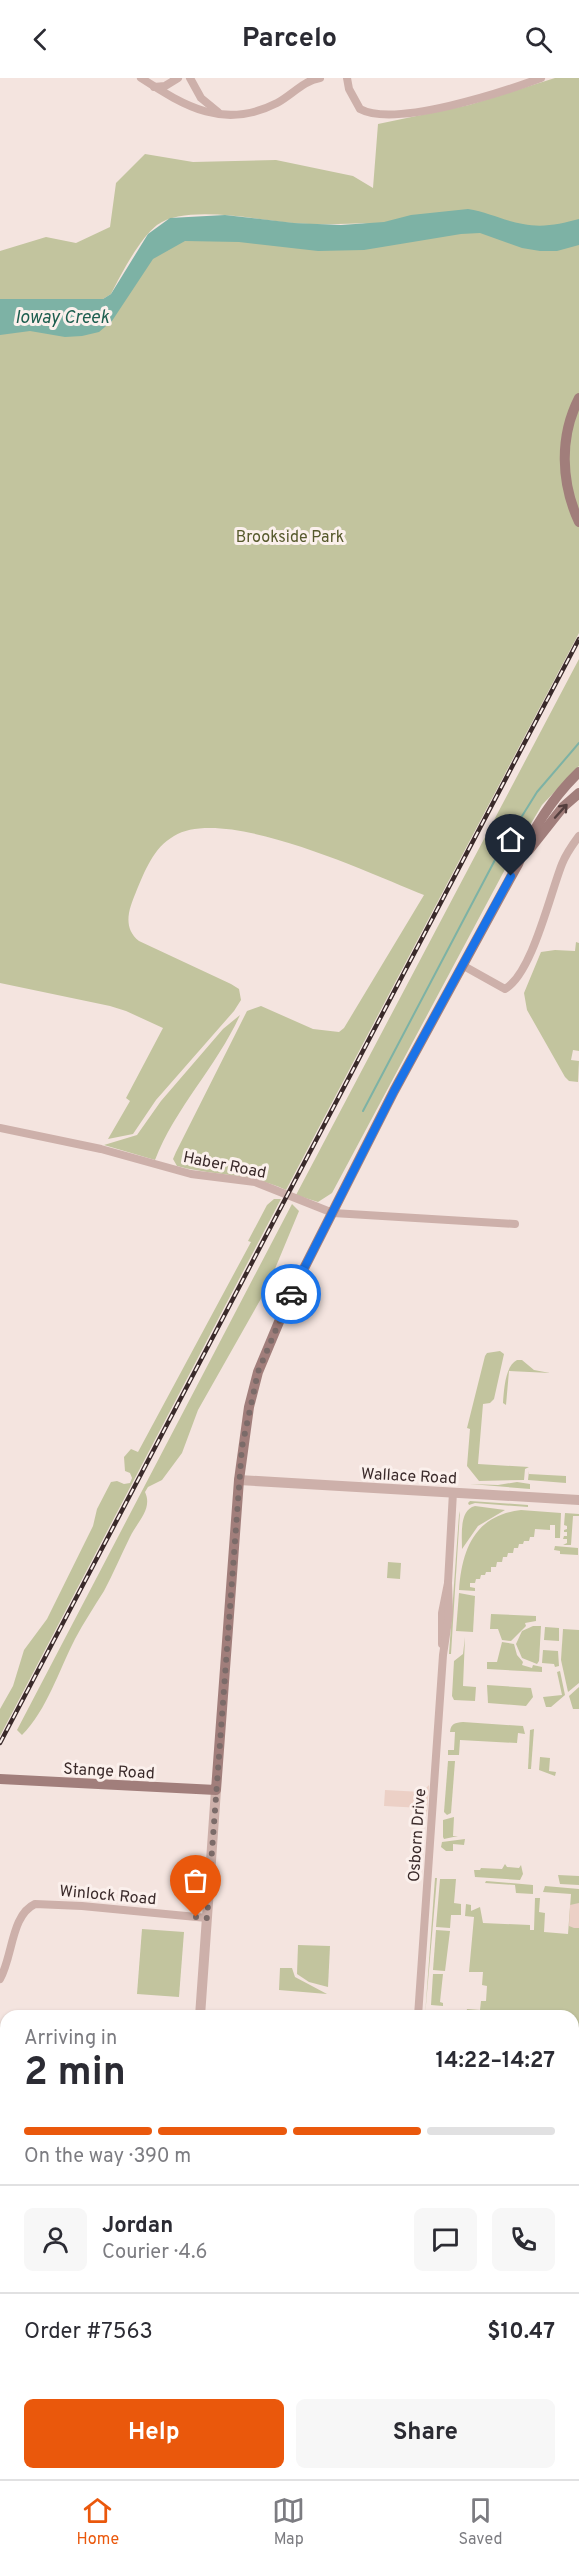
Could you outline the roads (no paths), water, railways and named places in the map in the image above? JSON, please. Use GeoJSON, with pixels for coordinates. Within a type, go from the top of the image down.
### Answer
{"type":"FeatureCollection","features":[{"type":"Feature","properties":{"kind":"main road"},"geometry":{"type":"LineString","coordinates":[[579,398],[569,424],[565,454],[568,489],[579,522]]}},
{"type":"Feature","properties":{"kind":"main road"},"geometry":{"type":"LineString","coordinates":[[216,1790],[238,1480],[249,1407],[258,1372],[281,1316],[462,965],[543,814],[579,772]]}},
{"type":"Feature","properties":{"kind":"main road"},"geometry":{"type":"LineString","coordinates":[[518,864],[558,814],[579,793]]}},
{"type":"Feature","properties":{"kind":"main road","name":"Stange Road"},"geometry":{"type":"LineString","coordinates":[[0,1779],[216,1790]]}},
{"type":"Feature","properties":{"kind":"street"},"geometry":{"type":"LineString","coordinates":[[141,78],[192,107],[224,115],[244,115],[263,110],[282,100],[307,78]]}},
{"type":"Feature","properties":{"kind":"street"},"geometry":{"type":"LineString","coordinates":[[154,87],[165,86],[178,78]]}},
{"type":"Feature","properties":{"kind":"street"},"geometry":{"type":"LineString","coordinates":[[190,78],[201,98],[212,109],[224,115]]}},
{"type":"Feature","properties":{"kind":"street"},"geometry":{"type":"LineString","coordinates":[[297,88],[320,78]]}},
{"type":"Feature","properties":{"kind":"street"},"geometry":{"type":"LineString","coordinates":[[346,78],[360,109],[379,116],[469,101],[541,78]]}},
{"type":"Feature","properties":{"kind":"street"},"geometry":{"type":"LineString","coordinates":[[462,965],[505,989],[513,985],[521,975],[534,944],[563,862],[579,836]]}},
{"type":"Feature","properties":{"kind":"street","name":"Haber Road"},"geometry":{"type":"LineString","coordinates":[[0,1128],[101,1149],[191,1174],[255,1182],[333,1213],[515,1224]]}},
{"type":"Feature","properties":{"kind":"street","name":"Wallace Road"},"geometry":{"type":"LineString","coordinates":[[238,1480],[579,1500]]}},
{"type":"Feature","properties":{"kind":"street","name":"Osborn Drive"},"geometry":{"type":"LineString","coordinates":[[418,2010],[443,1655],[441,1626],[448,1583],[453,1492]]}},
{"type":"Feature","properties":{"kind":"street"},"geometry":{"type":"LineString","coordinates":[[200,2010],[216,1790]]}},
{"type":"Feature","properties":{"kind":"street","name":"Winlock Road"},"geometry":{"type":"LineString","coordinates":[[0,1979],[7,1965],[19,1918],[28,1907],[43,1904],[207,1918]]}},
{"type":"Feature","properties":{"kind":"water","name":"Ioway Creek"},"geometry":{"type":"Polygon","coordinates":[[[468,209],[516,223],[538,226],[579,219],[579,245],[557,251],[540,251],[522,248],[480,233],[364,250],[318,251],[239,242],[185,241],[153,259],[112,321],[99,332],[65,337],[30,331],[0,335],[0,299],[103,299],[111,294],[148,234],[170,218],[225,215],[294,223],[341,225],[384,222],[411,215],[468,209]]]}},
{"type":"Feature","properties":{"kind":"waterway"},"geometry":{"type":"LineString","coordinates":[[363,1111],[496,858],[537,792],[579,743]]}},
{"type":"Feature","properties":{"kind":"railway"},"geometry":{"type":"LineString","coordinates":[[0,1743],[579,639]]}},
{"type":"Feature","properties":{"kind":"park label","name":"Brookside Park"},"geometry":{"type":"Point","coordinates":[290,536]}}]}
